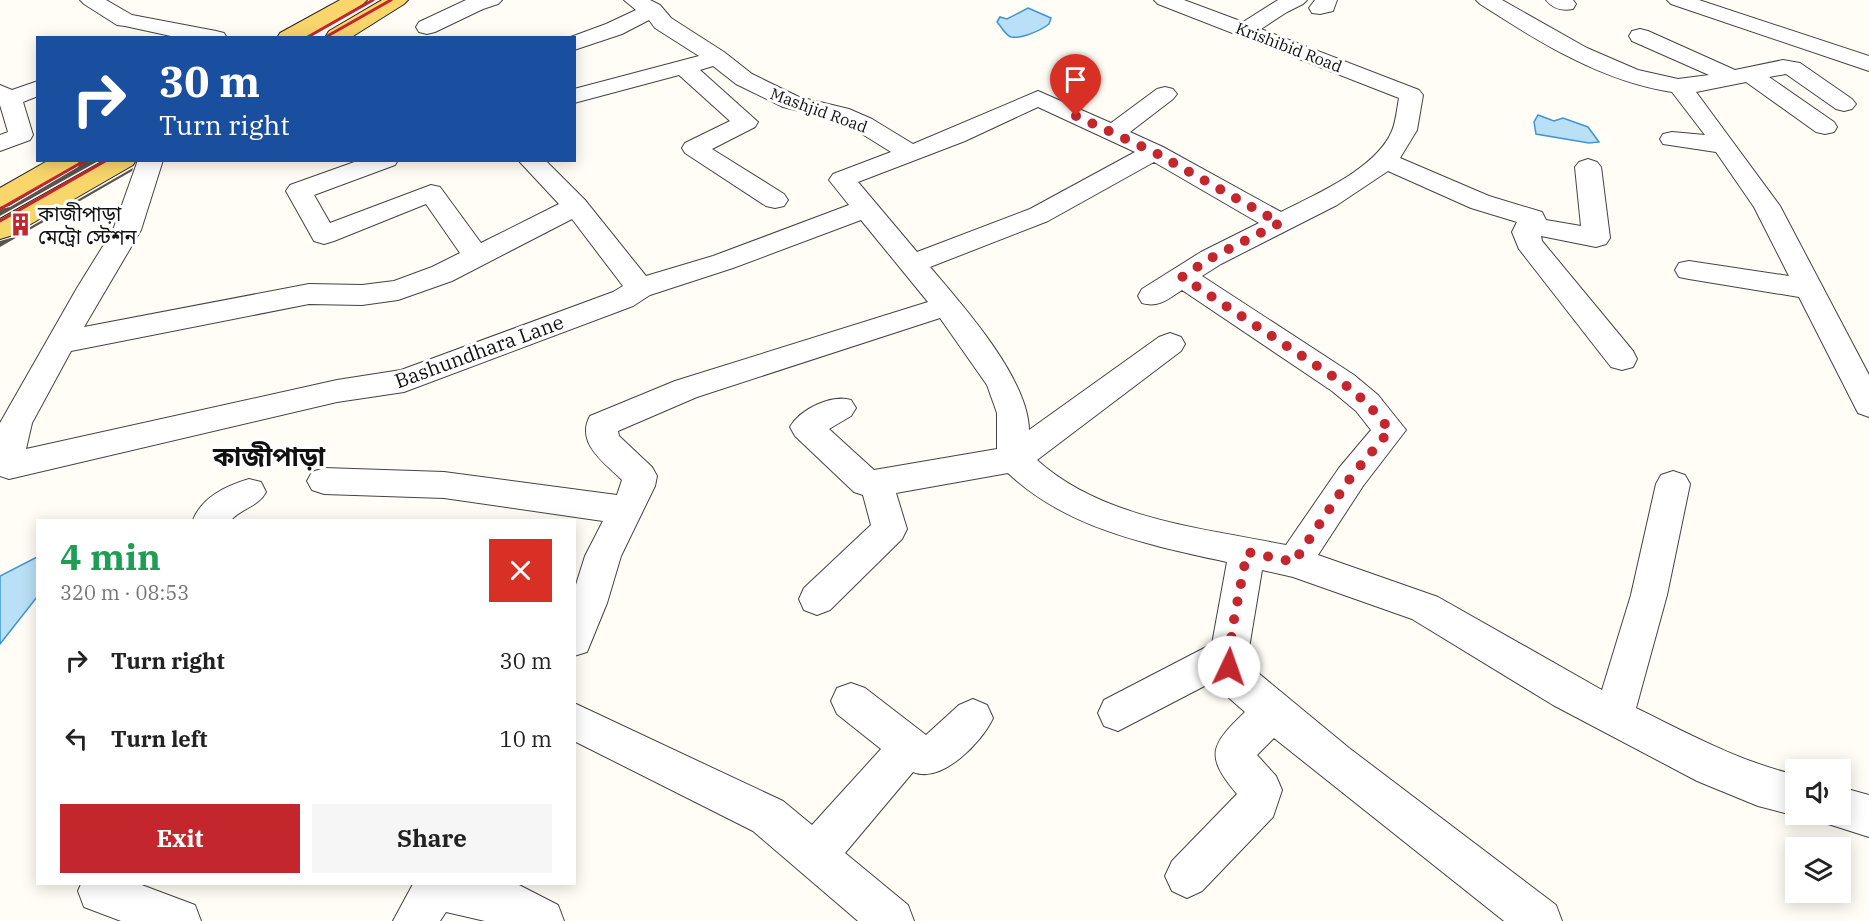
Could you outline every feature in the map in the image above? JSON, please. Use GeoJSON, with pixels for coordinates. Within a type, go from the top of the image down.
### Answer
{"type":"FeatureCollection","features":[{"type":"Feature","properties":{"kind":"main road"},"geometry":{"type":"LineString","coordinates":[[292,36],[356,0]]}},
{"type":"Feature","properties":{"kind":"main road"},"geometry":{"type":"LineString","coordinates":[[336,36],[397,0]]}},
{"type":"Feature","properties":{"kind":"main road"},"geometry":{"type":"LineString","coordinates":[[0,199],[65,162]]}},
{"type":"Feature","properties":{"kind":"main road"},"geometry":{"type":"LineString","coordinates":[[0,230],[120,162]]}},
{"type":"Feature","properties":{"kind":"street"},"geometry":{"type":"LineString","coordinates":[[427,27],[475,4],[491,0]]}},
{"type":"Feature","properties":{"kind":"street","name":"Krishibid Road"},"geometry":{"type":"LineString","coordinates":[[1165,0],[1411,95],[1405,130],[1386,161]]}},
{"type":"Feature","properties":{"kind":"street"},"geometry":{"type":"LineString","coordinates":[[1246,30],[1279,7],[1296,0]]}},
{"type":"Feature","properties":{"kind":"street"},"geometry":{"type":"LineString","coordinates":[[1487,0],[1556,39],[1630,76],[1679,86],[1783,67],[1792,68],[1844,104]]}},
{"type":"Feature","properties":{"kind":"street"},"geometry":{"type":"LineString","coordinates":[[1678,0],[1869,64]]}},
{"type":"Feature","properties":{"kind":"street"},"geometry":{"type":"LineString","coordinates":[[106,2],[125,20],[198,36]]}},
{"type":"Feature","properties":{"kind":"street"},"geometry":{"type":"LineString","coordinates":[[576,42],[614,29],[646,4]]}},
{"type":"Feature","properties":{"kind":"street","name":"Mashjid Road"},"geometry":{"type":"LineString","coordinates":[[646,4],[663,23],[716,57],[744,79],[767,92],[791,102],[840,114],[863,124],[909,152]]}},
{"type":"Feature","properties":{"kind":"street"},"geometry":{"type":"LineString","coordinates":[[1640,36],[1741,75],[1825,127]]}},
{"type":"Feature","properties":{"kind":"street"},"geometry":{"type":"LineString","coordinates":[[576,95],[684,68],[716,57]]}},
{"type":"Feature","properties":{"kind":"street"},"geometry":{"type":"LineString","coordinates":[[684,68],[746,122],[694,148],[775,200]]}},
{"type":"Feature","properties":{"kind":"street"},"geometry":{"type":"LineString","coordinates":[[1679,86],[1767,206],[1869,405]]}},
{"type":"Feature","properties":{"kind":"street"},"geometry":{"type":"LineString","coordinates":[[0,144],[21,135],[4,96],[36,88]]}},
{"type":"Feature","properties":{"kind":"street"},"geometry":{"type":"LineString","coordinates":[[1113,133],[1165,94]]}},
{"type":"Feature","properties":{"kind":"street"},"geometry":{"type":"LineString","coordinates":[[1280,223],[1154,152],[1038,98],[927,148],[909,152],[842,180],[947,306],[1001,382],[1013,413],[1014,459],[1041,484],[1084,508],[1150,531],[1294,562],[1425,608],[1557,686],[1711,767],[1758,786],[1785,793]]}},
{"type":"Feature","properties":{"kind":"street"},"geometry":{"type":"LineString","coordinates":[[1672,140],[1724,145]]}},
{"type":"Feature","properties":{"kind":"street"},"geometry":{"type":"LineString","coordinates":[[912,264],[1039,215],[1154,152]]}},
{"type":"Feature","properties":{"kind":"street"},"geometry":{"type":"LineString","coordinates":[[1152,297],[1211,258],[1328,199],[1386,161],[1480,202],[1533,218],[1526,232],[1529,243],[1622,359]]}},
{"type":"Feature","properties":{"kind":"street"},"geometry":{"type":"LineString","coordinates":[[11,412],[61,342],[126,230],[138,202],[150,162]]}},
{"type":"Feature","properties":{"kind":"street"},"geometry":{"type":"LineString","coordinates":[[380,162],[299,191],[324,235],[431,193],[477,257]]}},
{"type":"Feature","properties":{"kind":"street"},"geometry":{"type":"LineString","coordinates":[[532,162],[576,206],[640,288]]}},
{"type":"Feature","properties":{"kind":"street"},"geometry":{"type":"LineString","coordinates":[[1529,225],[1596,238],[1588,167]]}},
{"type":"Feature","properties":{"kind":"street"},"geometry":{"type":"LineString","coordinates":[[61,342],[309,294],[362,296],[398,290],[442,274],[576,206]]}},
{"type":"Feature","properties":{"kind":"street","name":"Bashundhara Lane"},"geometry":{"type":"LineString","coordinates":[[11,412],[9,466],[337,391],[404,381],[622,299],[640,288],[723,262],[866,208]]}},
{"type":"Feature","properties":{"kind":"street"},"geometry":{"type":"LineString","coordinates":[[1689,270],[1809,289]]}},
{"type":"Feature","properties":{"kind":"street"},"geometry":{"type":"LineString","coordinates":[[1182,277],[1343,383],[1367,403],[1390,430],[1351,477],[1294,562]]}},
{"type":"Feature","properties":{"kind":"street"},"geometry":{"type":"LineString","coordinates":[[576,635],[589,603],[603,556],[638,486],[640,476],[603,441],[601,425],[686,389],[947,306]]}},
{"type":"Feature","properties":{"kind":"street"},"geometry":{"type":"LineString","coordinates":[[840,408],[806,427],[866,483],[1014,459],[1170,344]]}},
{"type":"Feature","properties":{"kind":"street"},"geometry":{"type":"LineString","coordinates":[[324,481],[444,485],[625,510]]}},
{"type":"Feature","properties":{"kind":"street"},"geometry":{"type":"LineString","coordinates":[[817,598],[890,530],[876,483]]}},
{"type":"Feature","properties":{"kind":"street"},"geometry":{"type":"LineString","coordinates":[[1614,717],[1649,595],[1673,484]]}},
{"type":"Feature","properties":{"kind":"street"},"geometry":{"type":"LineString","coordinates":[[211,519],[225,504],[249,492]]}},
{"type":"Feature","properties":{"kind":"street"},"geometry":{"type":"LineString","coordinates":[[1247,552],[1229,654],[1229,667],[1243,685],[1335,762],[1540,921]]}},
{"type":"Feature","properties":{"kind":"street"},"geometry":{"type":"LineString","coordinates":[[1118,713],[1229,654]]}},
{"type":"Feature","properties":{"kind":"street"},"geometry":{"type":"LineString","coordinates":[[851,701],[921,756],[933,754],[973,718]]}},
{"type":"Feature","properties":{"kind":"street"},"geometry":{"type":"LineString","coordinates":[[1187,876],[1260,798],[1261,790],[1236,762],[1234,756],[1236,748],[1273,712]]}},
{"type":"Feature","properties":{"kind":"street"},"geometry":{"type":"LineString","coordinates":[[576,722],[768,816],[892,921]]}},
{"type":"Feature","properties":{"kind":"street"},"geometry":{"type":"LineString","coordinates":[[815,854],[909,747]]}},
{"type":"Feature","properties":{"kind":"street"},"geometry":{"type":"LineString","coordinates":[[1851,811],[1869,816]]}},
{"type":"Feature","properties":{"kind":"street"},"geometry":{"type":"LineString","coordinates":[[100,891],[179,921]]}},
{"type":"Feature","properties":{"kind":"street"},"geometry":{"type":"LineString","coordinates":[[430,897],[519,907],[542,921]]}},
{"type":"Feature","properties":{"kind":"water"},"geometry":{"type":"Polygon","coordinates":[[[1028,8],[1051,18],[1049,24],[1030,34],[1011,37],[997,22],[1000,17],[1007,19],[1028,8]]]}},
{"type":"Feature","properties":{"kind":"water"},"geometry":{"type":"Polygon","coordinates":[[[1538,115],[1554,121],[1563,118],[1588,127],[1599,142],[1589,143],[1536,134],[1534,122],[1538,115]]]}},
{"type":"Feature","properties":{"kind":"water"},"geometry":{"type":"Polygon","coordinates":[[[36,558],[36,598],[0,644],[0,576],[36,558]]]}},
{"type":"Feature","properties":{"kind":"building"},"geometry":{"type":"Polygon","coordinates":[[[81,162],[96,162],[0,216],[0,209],[10,207],[78,167],[81,162]]]}},
{"type":"Feature","properties":{"kind":"building"},"geometry":{"type":"Polygon","coordinates":[[[133,168],[132,171],[0,247],[0,241],[11,238],[133,168]]]}},
{"type":"Feature","properties":{"kind":"railway"},"geometry":{"type":"LineString","coordinates":[[310,36],[373,0]]}},
{"type":"Feature","properties":{"kind":"railway"},"geometry":{"type":"LineString","coordinates":[[328,36],[391,0]]}},
{"type":"Feature","properties":{"kind":"railway"},"geometry":{"type":"LineString","coordinates":[[0,209],[82,162]]}},
{"type":"Feature","properties":{"kind":"railway"},"geometry":{"type":"LineString","coordinates":[[0,221],[103,162]]}},
{"type":"Feature","properties":{"kind":"place","name":"কাজীপাড়া মেট্রো স্টেশন"},"geometry":{"type":"Point","coordinates":[20,224]}},
{"type":"Feature","properties":{"kind":"district","name":"কাজীপাড়া"},"geometry":{"type":"Point","coordinates":[269,456]}},
{"type":"Feature","properties":{"kind":"route"},"geometry":{"type":"LineString","coordinates":[[1076,116],[1154,152],[1280,223],[1211,258],[1182,277],[1343,383],[1367,403],[1390,430],[1351,477],[1294,562],[1247,552],[1232,630],[1229,667]]}}]}
